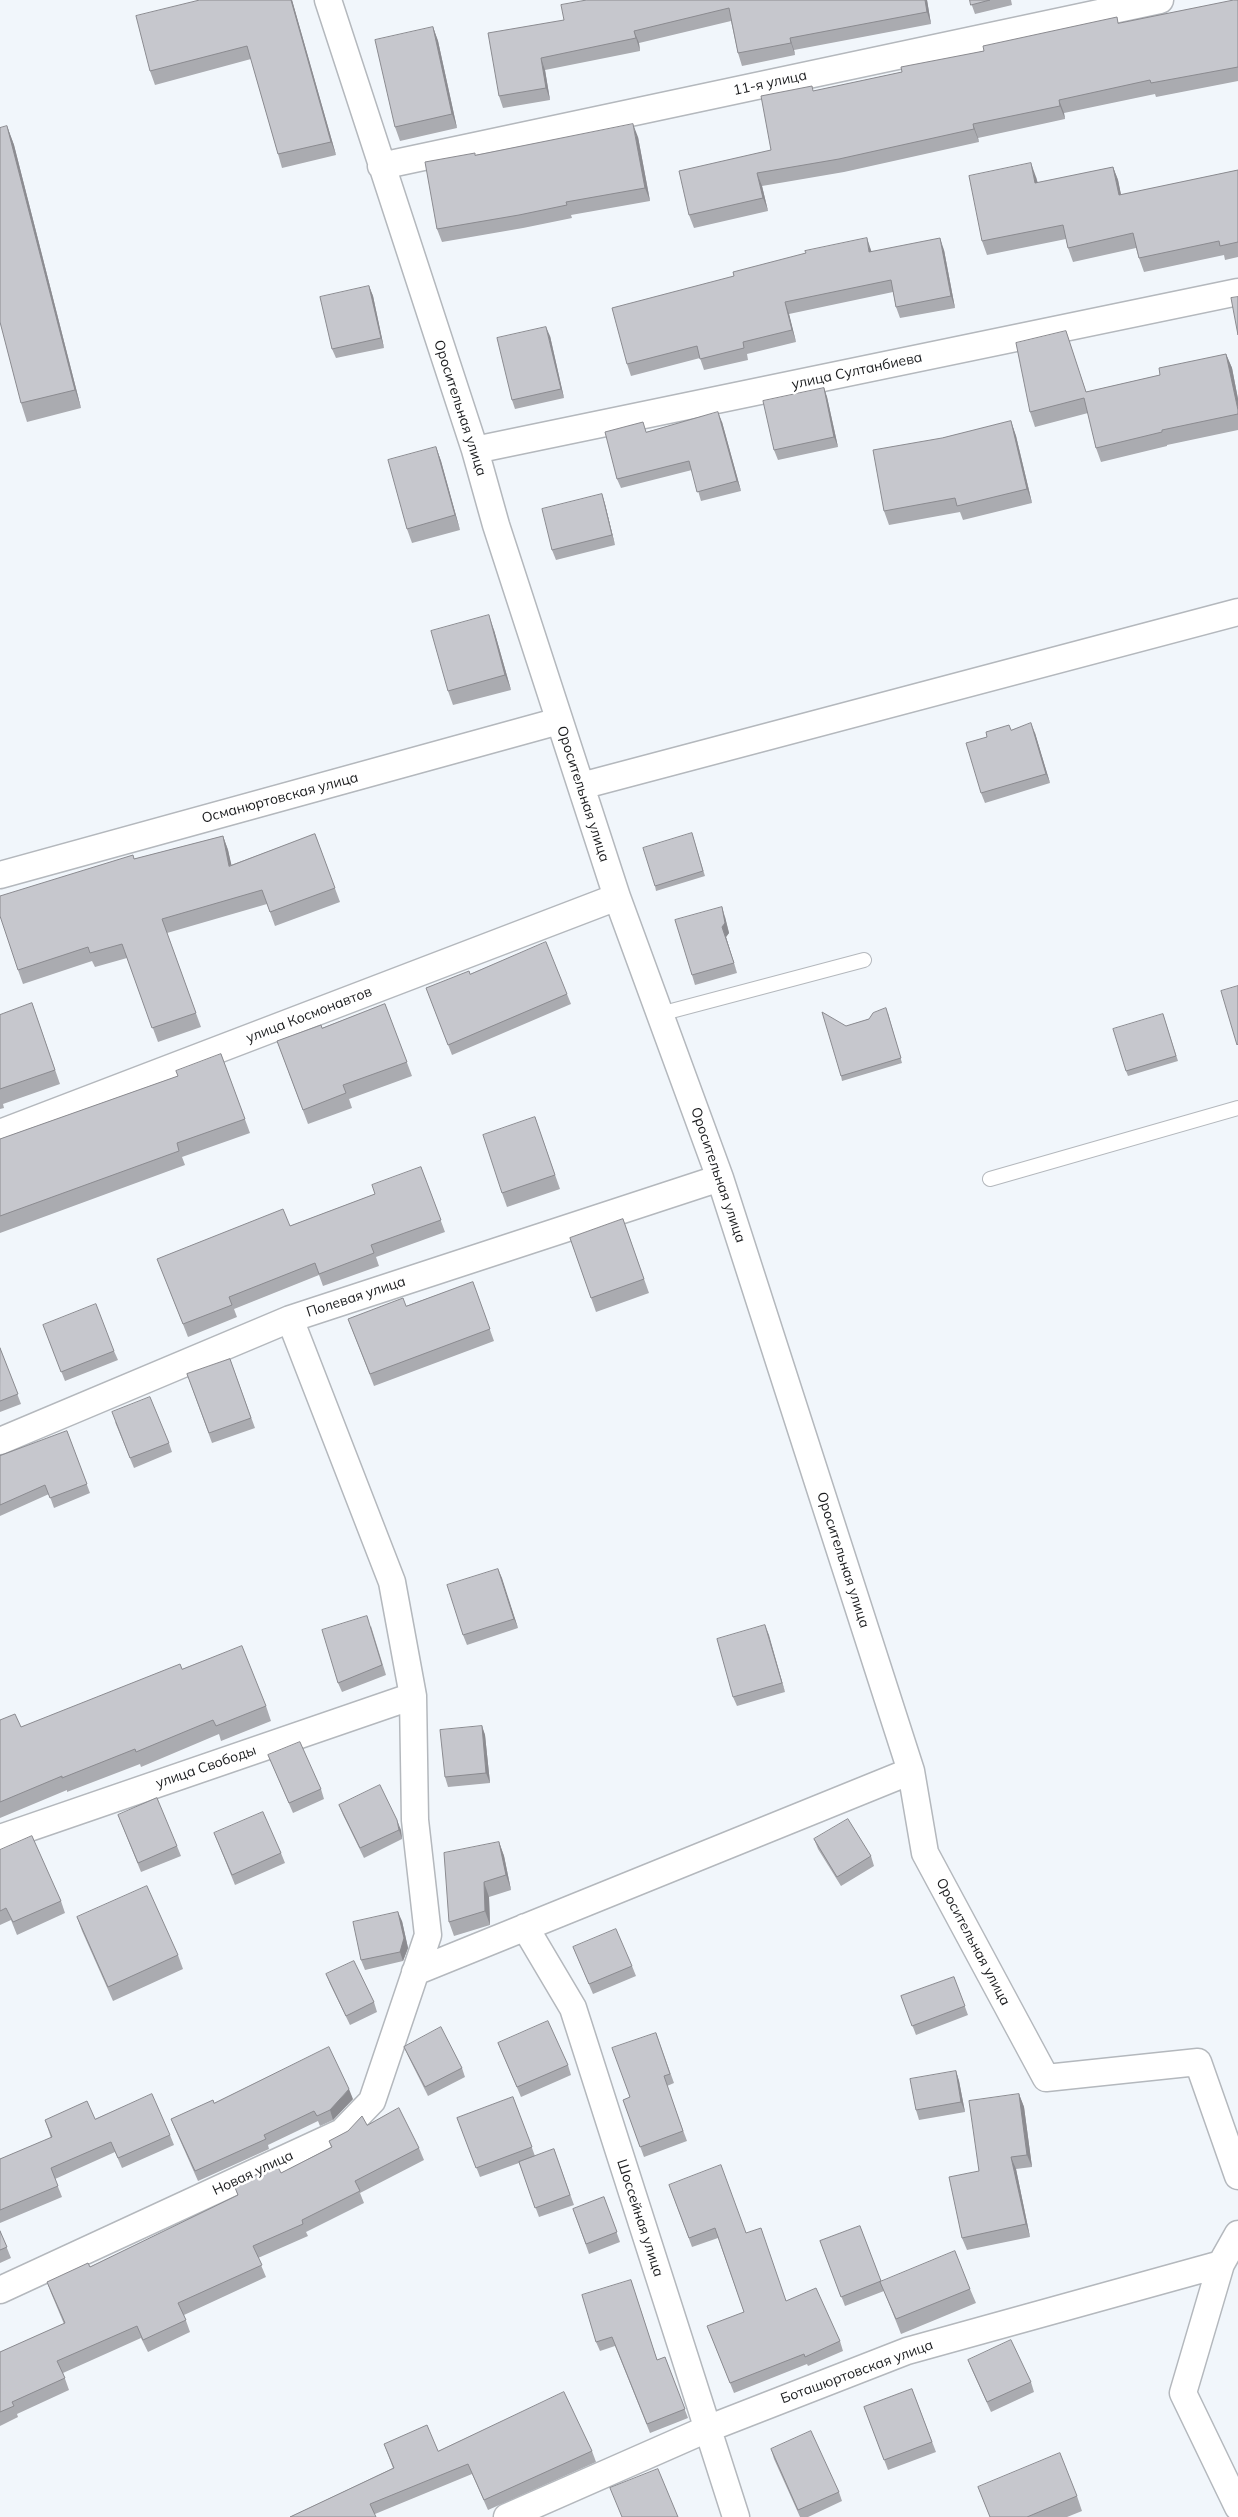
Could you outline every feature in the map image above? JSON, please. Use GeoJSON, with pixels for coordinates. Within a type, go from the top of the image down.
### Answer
{"type":"FeatureCollection","features":[{"type":"Feature","properties":{"kind":"street","name":"Оросительная улица"},"geometry":{"type":"LineString","coordinates":[[328,0],[475,450],[496,525],[559,721],[617,897],[720,1178],[911,1770],[925,1853],[1046,2078],[1198,2062],[1238,2176]]}},
{"type":"Feature","properties":{"kind":"street","name":"11-я улица"},"geometry":{"type":"LineString","coordinates":[[381,166],[1160,0]]}},
{"type":"Feature","properties":{"kind":"street","name":"улица Султанбиева"},"geometry":{"type":"LineString","coordinates":[[475,450],[1238,292]]}},
{"type":"Feature","properties":{"kind":"street"},"geometry":{"type":"LineString","coordinates":[[581,786],[1238,612]]}},
{"type":"Feature","properties":{"kind":"street","name":"Османюртовская улица"},"geometry":{"type":"LineString","coordinates":[[0,875],[559,721]]}},
{"type":"Feature","properties":{"kind":"street","name":"улица Космонавтов"},"geometry":{"type":"LineString","coordinates":[[0,1133],[617,897]]}},
{"type":"Feature","properties":{"kind":"street","name":"Полевая улица"},"geometry":{"type":"LineString","coordinates":[[0,1441],[290,1318],[720,1178]]}},
{"type":"Feature","properties":{"kind":"street","name":"Новая улица"},"geometry":{"type":"LineString","coordinates":[[0,2290],[342,2132],[372,2101],[428,1935],[415,1820],[413,1696],[392,1582],[290,1318]]}},
{"type":"Feature","properties":{"kind":"street","name":"улица Свободы"},"geometry":{"type":"LineString","coordinates":[[0,1838],[413,1696]]}},
{"type":"Feature","properties":{"kind":"street"},"geometry":{"type":"LineString","coordinates":[[415,1972],[911,1770]]}},
{"type":"Feature","properties":{"kind":"street","name":"Шоссейная улица"},"geometry":{"type":"LineString","coordinates":[[525,1926],[572,2008],[736,2517]]}},
{"type":"Feature","properties":{"kind":"street"},"geometry":{"type":"LineString","coordinates":[[1238,2234],[1221,2264],[1183,2393],[1238,2507]]}},
{"type":"Feature","properties":{"kind":"street","name":"Боташюртовская улица"},"geometry":{"type":"LineString","coordinates":[[507,2517],[708,2429],[907,2351],[1221,2264]]}},
{"type":"Feature","properties":{"kind":"lane"},"geometry":{"type":"LineString","coordinates":[[660,1014],[864,960]]}},
{"type":"Feature","properties":{"kind":"lane"},"geometry":{"type":"LineString","coordinates":[[990,1179],[1238,1108]]}},
{"type":"Feature","properties":{"kind":"building"},"geometry":{"type":"Polygon","coordinates":[[[200,0],[291,0],[331,142],[278,154],[247,46],[150,71],[136,16],[200,0]]]}},
{"type":"Feature","properties":{"kind":"building"},"geometry":{"type":"Polygon","coordinates":[[[587,0],[925,0],[927,12],[790,38],[791,43],[738,53],[729,8],[634,31],[636,38],[541,58],[546,88],[499,96],[488,33],[564,20],[561,5],[587,0]]]}},
{"type":"Feature","properties":{"kind":"building"},"geometry":{"type":"Polygon","coordinates":[[[970,0],[990,0],[971,5],[970,0]]]}},
{"type":"Feature","properties":{"kind":"building"},"geometry":{"type":"Polygon","coordinates":[[[1238,0],[1238,67],[1151,83],[1150,80],[1059,100],[1060,106],[973,124],[974,129],[839,159],[757,173],[763,198],[689,215],[679,171],[771,150],[761,96],[812,86],[813,91],[902,72],[901,67],[984,51],[983,46],[1117,17],[1118,23],[1238,0]]]}},
{"type":"Feature","properties":{"kind":"building"},"geometry":{"type":"Polygon","coordinates":[[[433,27],[452,114],[395,127],[375,40],[433,27]]]}},
{"type":"Feature","properties":{"kind":"building"},"geometry":{"type":"Polygon","coordinates":[[[633,124],[645,188],[566,202],[567,205],[519,215],[437,229],[425,162],[475,153],[475,155],[633,124]]]}},
{"type":"Feature","properties":{"kind":"building"},"geometry":{"type":"Polygon","coordinates":[[[7,126],[75,390],[21,403],[0,322],[0,128],[7,126]]]}},
{"type":"Feature","properties":{"kind":"building"},"geometry":{"type":"Polygon","coordinates":[[[1031,163],[1035,183],[1113,167],[1119,195],[1238,170],[1238,242],[1220,246],[1219,241],[1139,258],[1133,233],[1068,248],[1063,225],[982,241],[969,176],[1031,163]]]}},
{"type":"Feature","properties":{"kind":"building"},"geometry":{"type":"Polygon","coordinates":[[[867,238],[869,252],[940,238],[951,296],[896,307],[891,280],[785,302],[792,330],[743,342],[744,348],[700,359],[697,346],[627,364],[612,308],[734,276],[733,272],[806,253],[805,251],[867,238]]]}},
{"type":"Feature","properties":{"kind":"building"},"geometry":{"type":"Polygon","coordinates":[[[369,286],[381,338],[332,349],[320,297],[369,286]]]}},
{"type":"Feature","properties":{"kind":"building"},"geometry":{"type":"Polygon","coordinates":[[[1238,297],[1238,335],[1231,298],[1238,297]]]}},
{"type":"Feature","properties":{"kind":"building"},"geometry":{"type":"Polygon","coordinates":[[[546,327],[561,389],[512,400],[497,338],[546,327]]]}},
{"type":"Feature","properties":{"kind":"building"},"geometry":{"type":"Polygon","coordinates":[[[1066,331],[1086,392],[1160,375],[1159,368],[1226,354],[1238,414],[1162,430],[1162,432],[1096,448],[1084,398],[1030,412],[1016,343],[1066,331]]]}},
{"type":"Feature","properties":{"kind":"building"},"geometry":{"type":"Polygon","coordinates":[[[824,388],[834,437],[774,450],[763,401],[824,388]]]}},
{"type":"Feature","properties":{"kind":"building"},"geometry":{"type":"Polygon","coordinates":[[[718,412],[737,481],[697,492],[689,461],[617,479],[605,432],[643,422],[646,432],[718,412]]]}},
{"type":"Feature","properties":{"kind":"building"},"geometry":{"type":"Polygon","coordinates":[[[1011,421],[1027,489],[957,506],[955,498],[884,511],[873,450],[942,438],[1011,421]]]}},
{"type":"Feature","properties":{"kind":"building"},"geometry":{"type":"Polygon","coordinates":[[[436,447],[455,515],[407,529],[388,460],[436,447]]]}},
{"type":"Feature","properties":{"kind":"building"},"geometry":{"type":"Polygon","coordinates":[[[602,494],[612,535],[552,550],[542,509],[602,494]]]}},
{"type":"Feature","properties":{"kind":"building"},"geometry":{"type":"Polygon","coordinates":[[[489,615],[505,675],[448,691],[431,631],[489,615]]]}},
{"type":"Feature","properties":{"kind":"building"},"geometry":{"type":"Polygon","coordinates":[[[1031,723],[1046,774],[981,793],[966,743],[987,737],[986,732],[1009,725],[1011,730],[1031,723]]]}},
{"type":"Feature","properties":{"kind":"building"},"geometry":{"type":"Polygon","coordinates":[[[692,833],[703,871],[655,886],[643,848],[692,833]]]}},
{"type":"Feature","properties":{"kind":"building"},"geometry":{"type":"Polygon","coordinates":[[[315,834],[335,888],[270,912],[262,890],[162,919],[196,1013],[152,1028],[122,944],[90,953],[88,947],[18,970],[0,916],[0,896],[133,855],[134,859],[223,836],[229,866],[315,834]]]}},
{"type":"Feature","properties":{"kind":"building"},"geometry":{"type":"Polygon","coordinates":[[[722,907],[725,923],[722,927],[734,963],[692,975],[675,920],[722,907]]]}},
{"type":"Feature","properties":{"kind":"building"},"geometry":{"type":"Polygon","coordinates":[[[546,942],[567,994],[448,1045],[426,988],[469,971],[470,974],[546,942]]]}},
{"type":"Feature","properties":{"kind":"building"},"geometry":{"type":"Polygon","coordinates":[[[1238,986],[1238,1044],[1237,1045],[1221,991],[1238,986]]]}},
{"type":"Feature","properties":{"kind":"building"},"geometry":{"type":"Polygon","coordinates":[[[32,1003],[55,1070],[0,1089],[0,1015],[32,1003]]]}},
{"type":"Feature","properties":{"kind":"building"},"geometry":{"type":"Polygon","coordinates":[[[385,1004],[407,1062],[343,1085],[346,1093],[303,1110],[277,1041],[321,1025],[322,1028],[385,1004]]]}},
{"type":"Feature","properties":{"kind":"building"},"geometry":{"type":"Polygon","coordinates":[[[886,1008],[901,1058],[841,1076],[822,1012],[846,1026],[869,1019],[873,1013],[886,1008]]]}},
{"type":"Feature","properties":{"kind":"building"},"geometry":{"type":"Polygon","coordinates":[[[1163,1014],[1176,1056],[1126,1071],[1113,1029],[1163,1014]]]}},
{"type":"Feature","properties":{"kind":"building"},"geometry":{"type":"Polygon","coordinates":[[[221,1054],[245,1119],[177,1143],[179,1151],[0,1216],[0,1139],[178,1076],[176,1071],[221,1054]]]}},
{"type":"Feature","properties":{"kind":"building"},"geometry":{"type":"Polygon","coordinates":[[[535,1117],[555,1175],[502,1193],[483,1135],[535,1117]]]}},
{"type":"Feature","properties":{"kind":"building"},"geometry":{"type":"Polygon","coordinates":[[[421,1167],[441,1220],[371,1245],[374,1253],[319,1274],[315,1263],[229,1297],[232,1305],[183,1324],[157,1259],[283,1209],[290,1226],[375,1194],[372,1185],[421,1167]]]}},
{"type":"Feature","properties":{"kind":"building"},"geometry":{"type":"Polygon","coordinates":[[[623,1219],[644,1279],[591,1298],[570,1238],[623,1219]]]}},
{"type":"Feature","properties":{"kind":"building"},"geometry":{"type":"Polygon","coordinates":[[[473,1282],[490,1329],[370,1374],[348,1319],[403,1298],[406,1306],[473,1282]]]}},
{"type":"Feature","properties":{"kind":"building"},"geometry":{"type":"Polygon","coordinates":[[[96,1304],[114,1351],[61,1372],[43,1325],[96,1304]]]}},
{"type":"Feature","properties":{"kind":"building"},"geometry":{"type":"Polygon","coordinates":[[[0,1348],[18,1394],[0,1401],[0,1348]]]}},
{"type":"Feature","properties":{"kind":"building"},"geometry":{"type":"Polygon","coordinates":[[[230,1359],[251,1418],[209,1433],[187,1374],[230,1359]]]}},
{"type":"Feature","properties":{"kind":"building"},"geometry":{"type":"Polygon","coordinates":[[[150,1397],[169,1443],[130,1458],[112,1412],[150,1397]]]}},
{"type":"Feature","properties":{"kind":"building"},"geometry":{"type":"Polygon","coordinates":[[[67,1431],[87,1484],[50,1498],[45,1485],[0,1505],[0,1456],[67,1431]]]}},
{"type":"Feature","properties":{"kind":"building"},"geometry":{"type":"Polygon","coordinates":[[[498,1569],[514,1619],[463,1635],[447,1585],[498,1569]]]}},
{"type":"Feature","properties":{"kind":"building"},"geometry":{"type":"Polygon","coordinates":[[[367,1616],[382,1665],[338,1683],[322,1630],[367,1616]]]}},
{"type":"Feature","properties":{"kind":"building"},"geometry":{"type":"Polygon","coordinates":[[[765,1625],[782,1683],[733,1697],[717,1639],[765,1625]]]}},
{"type":"Feature","properties":{"kind":"building"},"geometry":{"type":"Polygon","coordinates":[[[242,1646],[266,1706],[216,1726],[213,1720],[136,1752],[135,1749],[62,1778],[62,1776],[0,1802],[0,1720],[15,1714],[21,1727],[180,1664],[182,1669],[242,1646]]]}},
{"type":"Feature","properties":{"kind":"building"},"geometry":{"type":"Polygon","coordinates":[[[482,1726],[486,1773],[445,1777],[440,1730],[482,1726]]]}},
{"type":"Feature","properties":{"kind":"building"},"geometry":{"type":"Polygon","coordinates":[[[300,1742],[321,1789],[289,1803],[268,1755],[300,1742]]]}},
{"type":"Feature","properties":{"kind":"building"},"geometry":{"type":"Polygon","coordinates":[[[380,1785],[397,1820],[399,1830],[360,1848],[339,1805],[380,1785]]]}},
{"type":"Feature","properties":{"kind":"building"},"geometry":{"type":"Polygon","coordinates":[[[157,1798],[177,1846],[138,1863],[118,1815],[157,1798]]]}},
{"type":"Feature","properties":{"kind":"building"},"geometry":{"type":"Polygon","coordinates":[[[263,1812],[281,1853],[232,1875],[214,1833],[263,1812]]]}},
{"type":"Feature","properties":{"kind":"building"},"geometry":{"type":"Polygon","coordinates":[[[848,1819],[871,1856],[837,1877],[814,1839],[848,1819]]]}},
{"type":"Feature","properties":{"kind":"building"},"geometry":{"type":"Polygon","coordinates":[[[32,1836],[61,1901],[13,1922],[6,1908],[0,1911],[0,1850],[32,1836]]]}},
{"type":"Feature","properties":{"kind":"building"},"geometry":{"type":"Polygon","coordinates":[[[499,1842],[506,1875],[484,1882],[485,1911],[449,1922],[444,1853],[499,1842]]]}},
{"type":"Feature","properties":{"kind":"building"},"geometry":{"type":"Polygon","coordinates":[[[147,1886],[178,1955],[108,1987],[77,1917],[147,1886]]]}},
{"type":"Feature","properties":{"kind":"building"},"geometry":{"type":"Polygon","coordinates":[[[398,1912],[404,1938],[400,1952],[361,1960],[353,1922],[398,1912]]]}},
{"type":"Feature","properties":{"kind":"building"},"geometry":{"type":"Polygon","coordinates":[[[616,1929],[632,1966],[589,1984],[573,1947],[616,1929]]]}},
{"type":"Feature","properties":{"kind":"building"},"geometry":{"type":"Polygon","coordinates":[[[354,1961],[374,2002],[346,2016],[326,1974],[354,1961]]]}},
{"type":"Feature","properties":{"kind":"building"},"geometry":{"type":"Polygon","coordinates":[[[954,1977],[965,2006],[912,2026],[901,1996],[954,1977]]]}},
{"type":"Feature","properties":{"kind":"building"},"geometry":{"type":"Polygon","coordinates":[[[548,2021],[568,2065],[517,2087],[498,2043],[548,2021]]]}},
{"type":"Feature","properties":{"kind":"building"},"geometry":{"type":"Polygon","coordinates":[[[441,2027],[462,2068],[425,2087],[404,2047],[441,2027]]]}},
{"type":"Feature","properties":{"kind":"building"},"geometry":{"type":"Polygon","coordinates":[[[656,2033],[670,2074],[664,2076],[683,2131],[640,2147],[623,2100],[630,2097],[612,2048],[656,2033]]]}},
{"type":"Feature","properties":{"kind":"building"},"geometry":{"type":"Polygon","coordinates":[[[329,2047],[349,2089],[330,2110],[317,2116],[314,2111],[264,2135],[266,2139],[195,2171],[171,2119],[213,2100],[214,2103],[329,2047]]]}},
{"type":"Feature","properties":{"kind":"building"},"geometry":{"type":"Polygon","coordinates":[[[956,2071],[961,2102],[916,2110],[910,2079],[956,2071]]]}},
{"type":"Feature","properties":{"kind":"building"},"geometry":{"type":"Polygon","coordinates":[[[152,2094],[170,2135],[118,2158],[111,2142],[51,2168],[58,2186],[0,2210],[0,2159],[52,2137],[45,2120],[87,2101],[95,2119],[152,2094]]]}},
{"type":"Feature","properties":{"kind":"building"},"geometry":{"type":"Polygon","coordinates":[[[1019,2094],[1027,2155],[1011,2157],[1026,2224],[962,2238],[949,2177],[979,2171],[969,2101],[1019,2094]]]}},
{"type":"Feature","properties":{"kind":"building"},"geometry":{"type":"Polygon","coordinates":[[[513,2097],[532,2147],[476,2168],[457,2118],[513,2097]]]}},
{"type":"Feature","properties":{"kind":"building"},"geometry":{"type":"Polygon","coordinates":[[[399,2108],[419,2148],[355,2181],[360,2191],[302,2220],[303,2224],[253,2246],[262,2265],[178,2303],[186,2320],[143,2340],[137,2326],[57,2361],[65,2378],[12,2402],[14,2406],[0,2412],[0,2352],[65,2323],[47,2282],[88,2263],[90,2267],[238,2195],[234,2185],[277,2165],[281,2173],[332,2147],[329,2141],[348,2131],[362,2116],[367,2125],[399,2108]]]}},
{"type":"Feature","properties":{"kind":"building"},"geometry":{"type":"Polygon","coordinates":[[[554,2149],[570,2195],[535,2208],[519,2162],[554,2149]]]}},
{"type":"Feature","properties":{"kind":"building"},"geometry":{"type":"Polygon","coordinates":[[[721,2165],[746,2233],[761,2228],[786,2301],[816,2288],[840,2341],[805,2357],[804,2354],[730,2383],[707,2326],[744,2312],[715,2228],[689,2238],[669,2185],[721,2165]]]}},
{"type":"Feature","properties":{"kind":"building"},"geometry":{"type":"Polygon","coordinates":[[[604,2197],[617,2232],[586,2244],[573,2209],[604,2197]]]}},
{"type":"Feature","properties":{"kind":"building"},"geometry":{"type":"Polygon","coordinates":[[[860,2226],[881,2281],[841,2297],[820,2241],[860,2226]]]}},
{"type":"Feature","properties":{"kind":"building"},"geometry":{"type":"Polygon","coordinates":[[[0,2231],[7,2247],[0,2250],[0,2231]]]}},
{"type":"Feature","properties":{"kind":"building"},"geometry":{"type":"Polygon","coordinates":[[[955,2251],[970,2289],[896,2319],[880,2282],[955,2251]]]}},
{"type":"Feature","properties":{"kind":"building"},"geometry":{"type":"Polygon","coordinates":[[[631,2280],[657,2360],[665,2357],[685,2409],[647,2424],[612,2337],[596,2342],[582,2295],[631,2280]]]}},
{"type":"Feature","properties":{"kind":"building"},"geometry":{"type":"Polygon","coordinates":[[[1011,2340],[1031,2382],[987,2402],[968,2360],[1011,2340]]]}},
{"type":"Feature","properties":{"kind":"building"},"geometry":{"type":"Polygon","coordinates":[[[912,2389],[932,2442],[884,2460],[864,2407],[912,2389]]]}},
{"type":"Feature","properties":{"kind":"building"},"geometry":{"type":"Polygon","coordinates":[[[564,2392],[592,2451],[484,2500],[468,2464],[370,2504],[376,2517],[290,2517],[394,2468],[384,2444],[427,2425],[438,2451],[564,2392]]]}},
{"type":"Feature","properties":{"kind":"building"},"geometry":{"type":"Polygon","coordinates":[[[811,2431],[839,2492],[798,2510],[771,2449],[811,2431]]]}},
{"type":"Feature","properties":{"kind":"building"},"geometry":{"type":"Polygon","coordinates":[[[1060,2453],[1077,2496],[1027,2517],[990,2517],[978,2487],[1060,2453]]]}},
{"type":"Feature","properties":{"kind":"building"},"geometry":{"type":"Polygon","coordinates":[[[658,2469],[678,2517],[622,2517],[610,2488],[658,2469]]]}}]}
